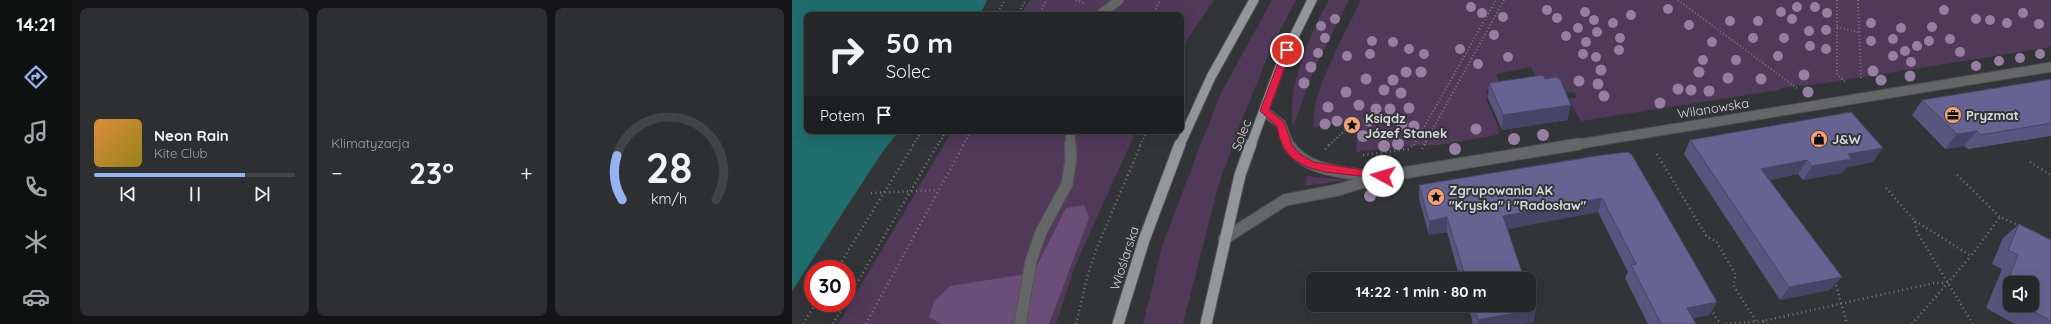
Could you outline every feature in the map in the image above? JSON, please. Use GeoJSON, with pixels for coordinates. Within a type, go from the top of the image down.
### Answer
{"type":"FeatureCollection","features":[{"type":"Feature","properties":{"kind":"main road","name":"Wioślarska"},"geometry":{"type":"LineString","coordinates":[[1118,324],[1158,201],[1190,120],[1210,78],[1254,0]]}},
{"type":"Feature","properties":{"kind":"main road","name":"Solec"},"geometry":{"type":"LineString","coordinates":[[1224,239],[1240,175],[1282,61],[1312,0]]}},
{"type":"Feature","properties":{"kind":"main road"},"geometry":{"type":"LineString","coordinates":[[1206,324],[1224,239]]}},
{"type":"Feature","properties":{"kind":"street"},"geometry":{"type":"LineString","coordinates":[[1104,12],[1119,0]]}},
{"type":"Feature","properties":{"kind":"street","name":"Wilanowska"},"geometry":{"type":"LineString","coordinates":[[1224,239],[1285,200],[1338,190],[1379,177],[2051,67]]}},
{"type":"Feature","properties":{"kind":"street","name":"Wilanowska"},"geometry":{"type":"LineString","coordinates":[[1264,111],[1281,124],[1284,137],[1296,157],[1325,169],[1379,177]]}},
{"type":"Feature","properties":{"kind":"street"},"geometry":{"type":"LineString","coordinates":[[1020,324],[1031,261],[1041,232],[1067,184],[1071,158],[1070,134]]}},
{"type":"Feature","properties":{"kind":"path"},"geometry":{"type":"LineString","coordinates":[[998,12],[1005,0]]}},
{"type":"Feature","properties":{"kind":"path"},"geometry":{"type":"LineString","coordinates":[[1019,12],[1026,0]]}},
{"type":"Feature","properties":{"kind":"path"},"geometry":{"type":"LineString","coordinates":[[1040,12],[1047,0]]}},
{"type":"Feature","properties":{"kind":"path"},"geometry":{"type":"LineString","coordinates":[[1154,12],[1161,0]]}},
{"type":"Feature","properties":{"kind":"path"},"geometry":{"type":"LineString","coordinates":[[1361,155],[1413,147],[1496,0]]}},
{"type":"Feature","properties":{"kind":"path"},"geometry":{"type":"LineString","coordinates":[[1422,149],[1504,0]]}},
{"type":"Feature","properties":{"kind":"path"},"geometry":{"type":"LineString","coordinates":[[1678,0],[1798,89]]}},
{"type":"Feature","properties":{"kind":"path"},"geometry":{"type":"LineString","coordinates":[[1837,0],[1837,74],[1845,82]]}},
{"type":"Feature","properties":{"kind":"path"},"geometry":{"type":"LineString","coordinates":[[1858,0],[1861,79]]}},
{"type":"Feature","properties":{"kind":"path"},"geometry":{"type":"LineString","coordinates":[[1837,27],[1859,32]]}},
{"type":"Feature","properties":{"kind":"path"},"geometry":{"type":"LineString","coordinates":[[1330,152],[1325,151],[1350,126]]}},
{"type":"Feature","properties":{"kind":"path"},"geometry":{"type":"LineString","coordinates":[[843,260],[920,134]]}},
{"type":"Feature","properties":{"kind":"path"},"geometry":{"type":"LineString","coordinates":[[856,284],[944,134]]}},
{"type":"Feature","properties":{"kind":"path"},"geometry":{"type":"LineString","coordinates":[[866,324],[969,134]]}},
{"type":"Feature","properties":{"kind":"path"},"geometry":{"type":"LineString","coordinates":[[1076,324],[1082,305],[1089,269],[1120,188],[1146,134]]}},
{"type":"Feature","properties":{"kind":"path"},"geometry":{"type":"LineString","coordinates":[[1657,154],[1707,237],[1716,241],[1736,275],[1733,285],[1757,323]]}},
{"type":"Feature","properties":{"kind":"path"},"geometry":{"type":"LineString","coordinates":[[2030,162],[2051,175]]}},
{"type":"Feature","properties":{"kind":"path"},"geometry":{"type":"LineString","coordinates":[[1958,175],[2000,217],[2025,229]]}},
{"type":"Feature","properties":{"kind":"path"},"geometry":{"type":"LineString","coordinates":[[1886,188],[1914,220],[1971,256]]}},
{"type":"Feature","properties":{"kind":"path"},"geometry":{"type":"LineString","coordinates":[[871,193],[938,190]]}},
{"type":"Feature","properties":{"kind":"path"},"geometry":{"type":"LineString","coordinates":[[1912,324],[1971,256],[2000,217]]}},
{"type":"Feature","properties":{"kind":"path"},"geometry":{"type":"LineString","coordinates":[[1914,220],[1917,232],[1946,283],[1973,324]]}},
{"type":"Feature","properties":{"kind":"path"},"geometry":{"type":"LineString","coordinates":[[1834,277],[1847,324]]}},
{"type":"Feature","properties":{"kind":"path"},"geometry":{"type":"LineString","coordinates":[[1726,324],[1757,323],[1934,283],[1946,283]]}},
{"type":"Feature","properties":{"kind":"path"},"geometry":{"type":"LineString","coordinates":[[1709,305],[1720,324]]}},
{"type":"Feature","properties":{"kind":"path"},"geometry":{"type":"LineString","coordinates":[[803,324],[810,312]]}},
{"type":"Feature","properties":{"kind":"path"},"geometry":{"type":"LineString","coordinates":[[833,324],[840,312]]}},
{"type":"Feature","properties":{"kind":"path"},"geometry":{"type":"LineString","coordinates":[[1763,321],[1768,324]]}},
{"type":"Feature","properties":{"kind":"shaded area"},"geometry":{"type":"Polygon","coordinates":[[[1030,0],[1214,0],[1184,45],[1184,12],[1023,12],[1030,0]]]}},
{"type":"Feature","properties":{"kind":"shaded area"},"geometry":{"type":"Polygon","coordinates":[[[1272,0],[1296,0],[1273,44],[1241,122],[1218,187],[1183,324],[1143,324],[1162,246],[1221,93],[1272,0]]]}},
{"type":"Feature","properties":{"kind":"shaded area"},"geometry":{"type":"Polygon","coordinates":[[[1329,0],[1349,0],[1314,69],[1293,127],[1293,95],[1296,79],[1307,45],[1329,0]]]}},
{"type":"Feature","properties":{"kind":"shaded area"},"geometry":{"type":"Polygon","coordinates":[[[1361,0],[2051,0],[2051,47],[1826,83],[1781,88],[1779,90],[1581,121],[1568,99],[1577,97],[1574,92],[1565,93],[1541,86],[1531,67],[1496,74],[1500,85],[1499,89],[1486,91],[1489,98],[1486,99],[1500,131],[1497,135],[1438,145],[1408,146],[1356,152],[1358,121],[1355,119],[1314,128],[1314,115],[1317,99],[1330,64],[1361,0]]]}},
{"type":"Feature","properties":{"kind":"shaded area"},"geometry":{"type":"Polygon","coordinates":[[[950,134],[1135,134],[1075,266],[1056,324],[838,324],[845,312],[856,312],[856,294],[950,134]]]}},
{"type":"Feature","properties":{"kind":"shaded area"},"geometry":{"type":"Polygon","coordinates":[[[1307,176],[1347,180],[1305,186],[1307,176]]]}},
{"type":"Feature","properties":{"kind":"shaded area"},"geometry":{"type":"Polygon","coordinates":[[[1084,205],[1089,218],[1049,324],[941,324],[929,317],[934,301],[950,286],[1033,273],[1066,208],[1084,205]]]}},
{"type":"Feature","properties":{"kind":"water"},"geometry":{"type":"Polygon","coordinates":[[[792,0],[987,0],[981,12],[804,12],[804,134],[897,134],[881,154],[812,260],[804,260],[804,273],[792,291],[792,0]]]}},
{"type":"Feature","properties":{"kind":"building"},"geometry":{"type":"Polygon","coordinates":[[[1543,75],[1545,79],[1556,77],[1560,79],[1571,105],[1503,115],[1489,83],[1543,75]]]}},
{"type":"Feature","properties":{"kind":"building"},"geometry":{"type":"Polygon","coordinates":[[[2051,79],[2051,123],[1981,135],[1977,131],[1957,134],[1922,100],[2051,79]]]}},
{"type":"Feature","properties":{"kind":"building"},"geometry":{"type":"Polygon","coordinates":[[[1851,112],[1883,148],[1848,154],[1852,159],[1812,166],[1807,160],[1761,169],[1842,277],[1789,287],[1690,140],[1851,112]]]}},
{"type":"Feature","properties":{"kind":"building"},"geometry":{"type":"Polygon","coordinates":[[[1628,152],[1632,155],[1717,302],[1687,308],[1696,324],[1661,324],[1631,265],[1636,264],[1602,198],[1503,216],[1522,272],[1464,272],[1447,217],[1429,221],[1419,185],[1628,152]]]}},
{"type":"Feature","properties":{"kind":"building"},"geometry":{"type":"Polygon","coordinates":[[[2019,224],[2051,240],[2051,321],[2035,312],[2039,312],[2039,276],[2009,276],[2018,255],[2008,250],[2019,224]]]}},
{"type":"Feature","properties":{"kind":"building"},"geometry":{"type":"Polygon","coordinates":[[[1475,312],[1520,312],[1478,320],[1475,312]]]}},
{"type":"Feature","properties":{"kind":"place","name":"Pryzmat"},"geometry":{"type":"Point","coordinates":[1953,115]}},
{"type":"Feature","properties":{"kind":"place","name":"Ksiądz Józef Stanek"},"geometry":{"type":"Point","coordinates":[1352,125]}},
{"type":"Feature","properties":{"kind":"place","name":"J&W"},"geometry":{"type":"Point","coordinates":[1819,139]}},
{"type":"Feature","properties":{"kind":"place","name":"Zgrupowania AK \"Kryska\" i \"Radosław\""},"geometry":{"type":"Point","coordinates":[1436,197]}},
{"type":"Feature","properties":{"kind":"route"},"geometry":{"type":"LineString","coordinates":[[1287,50],[1264,111],[1281,124],[1288,147],[1296,157],[1325,169],[1379,177],[1383,176]]}}]}
